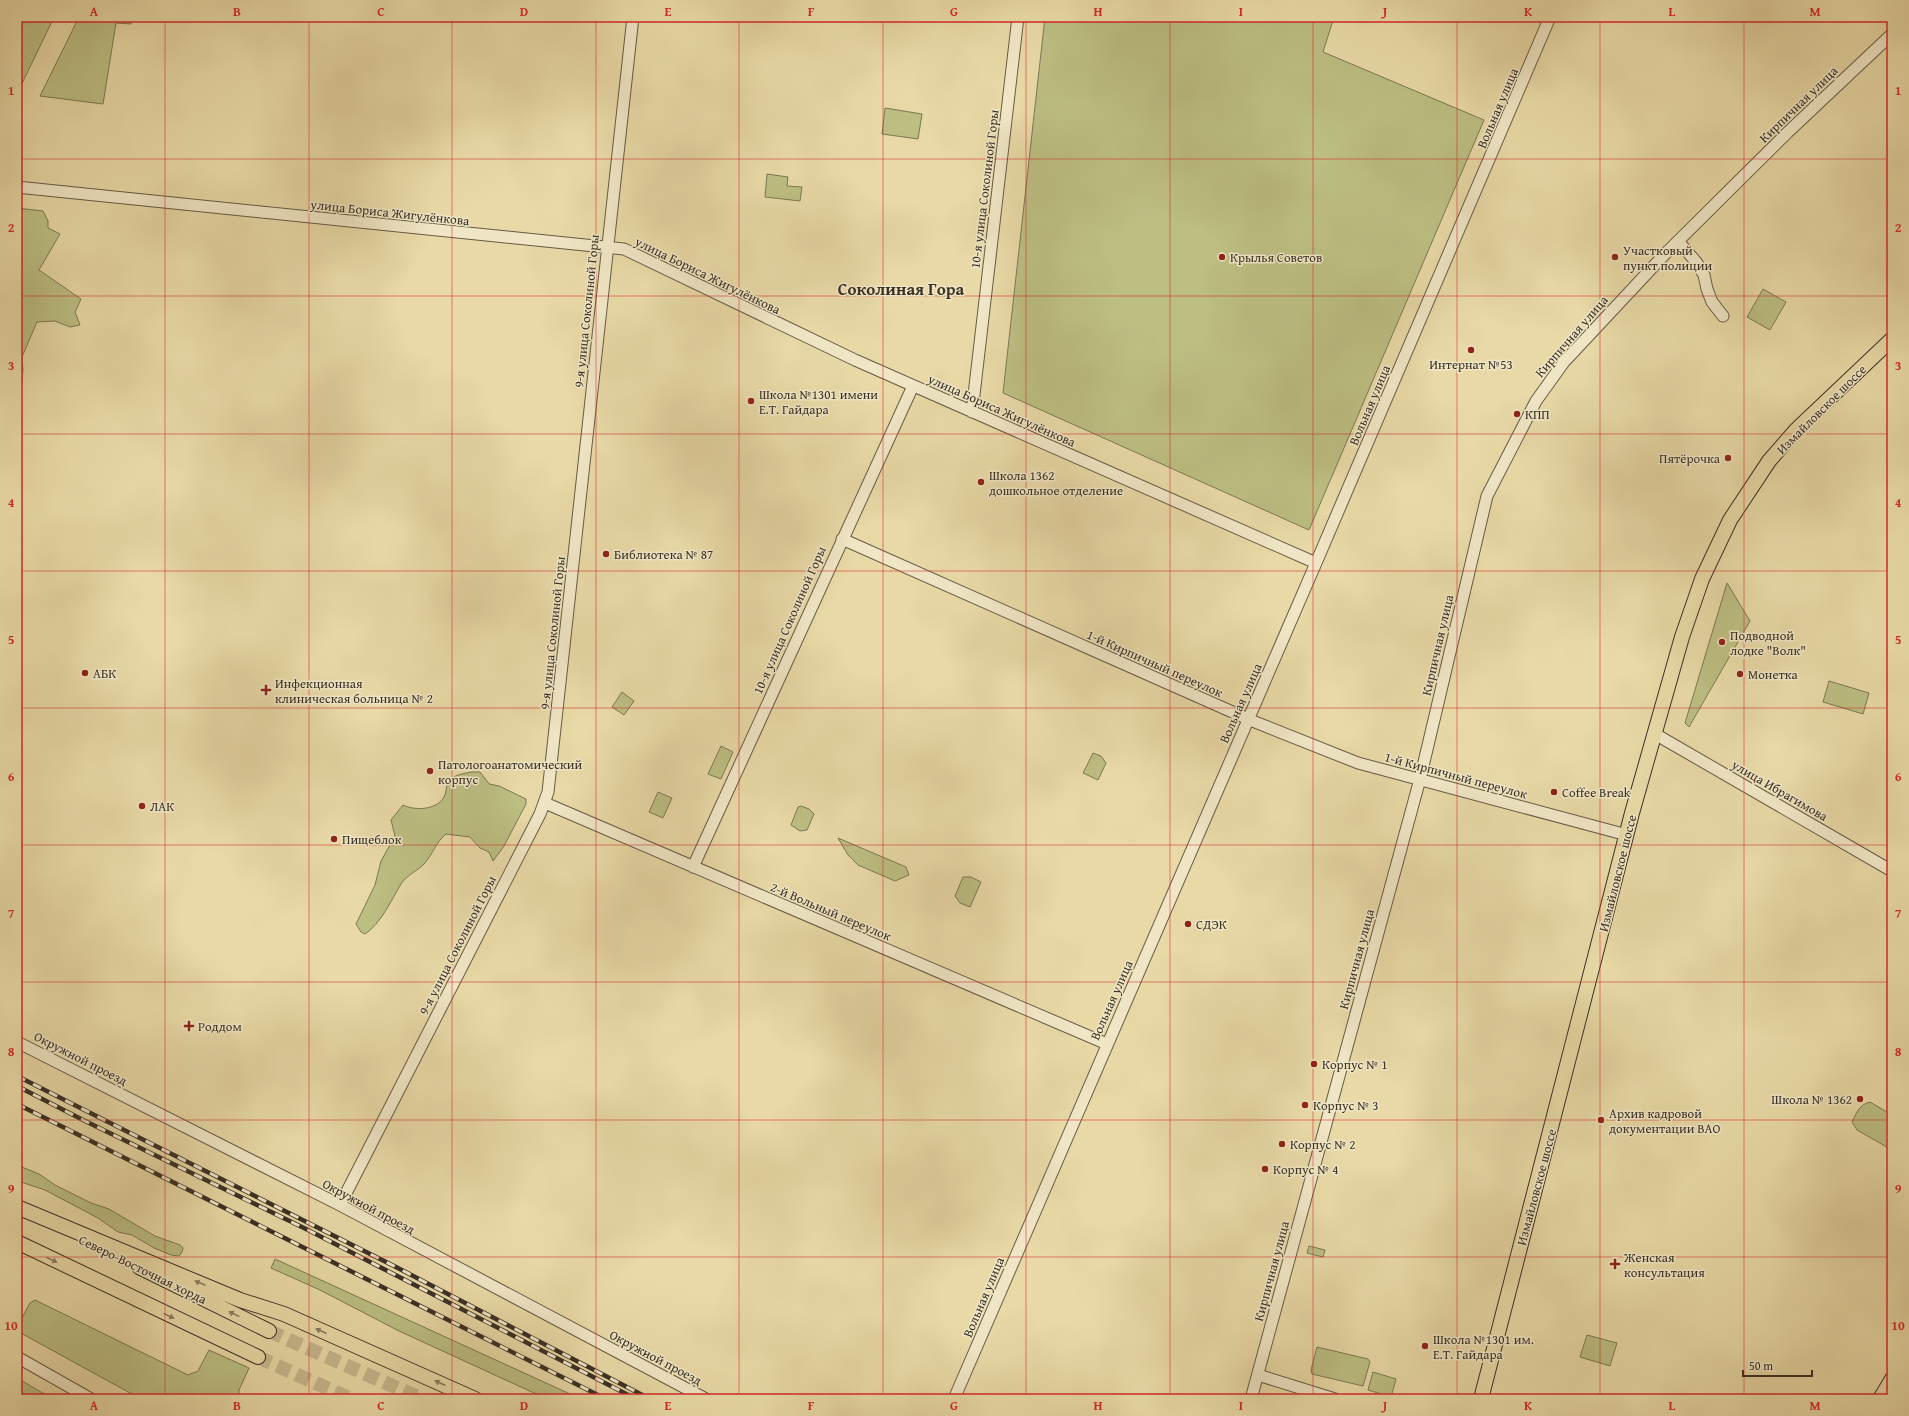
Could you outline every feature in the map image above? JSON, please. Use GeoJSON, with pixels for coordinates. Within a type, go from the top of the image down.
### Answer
{"type":"FeatureCollection","features":[{"type":"Feature","properties":{"kind":"main road","name":"Измайловское шоссе"},"geometry":{"type":"LineString","coordinates":[[1481,1399],[1626,836],[1696,594],[1710,559],[1730,520],[1769,461],[1786,441],[1892,340]]}},
{"type":"Feature","properties":{"kind":"main road","name":"Северо-Восточная хорда"},"geometry":{"type":"LineString","coordinates":[[17,1207],[270,1331]]}},
{"type":"Feature","properties":{"kind":"main road"},"geometry":{"type":"LineString","coordinates":[[17,1207],[240,1300],[284,1314],[475,1399]]}},
{"type":"Feature","properties":{"kind":"main road"},"geometry":{"type":"LineString","coordinates":[[17,1242],[258,1357]]}},
{"type":"Feature","properties":{"kind":"main road"},"geometry":{"type":"LineString","coordinates":[[1880,1399],[1892,1379]]}},
{"type":"Feature","properties":{"kind":"street","name":"9-я улица Соколиной Горы"},"geometry":{"type":"LineString","coordinates":[[340,1205],[545,803],[551,771],[633,17]]}},
{"type":"Feature","properties":{"kind":"street","name":"10-я улица Соколиной Горы"},"geometry":{"type":"LineString","coordinates":[[972,412],[1018,17]]}},
{"type":"Feature","properties":{"kind":"street","name":"Вольная улица"},"geometry":{"type":"LineString","coordinates":[[954,1399],[1316,563],[1550,17]]}},
{"type":"Feature","properties":{"kind":"street","name":"Кирпичная улица"},"geometry":{"type":"LineString","coordinates":[[1251,1399],[1420,779],[1486,496],[1514,440],[1548,383],[1604,317],[1788,132],[1892,34]]}},
{"type":"Feature","properties":{"kind":"street","name":"улица Бориса Жигулёнкова"},"geometry":{"type":"LineString","coordinates":[[17,187],[624,249],[848,357],[1316,563]]}},
{"type":"Feature","properties":{"kind":"street"},"geometry":{"type":"LineString","coordinates":[[1678,241],[1697,263],[1704,275],[1712,302],[1723,316]]}},
{"type":"Feature","properties":{"kind":"street","name":"10-я улица Соколиной Горы"},"geometry":{"type":"LineString","coordinates":[[693,867],[913,386]]}},
{"type":"Feature","properties":{"kind":"street","name":"1-й Кирпичный переулок"},"geometry":{"type":"LineString","coordinates":[[842,539],[1248,719],[1351,761],[1626,836]]}},
{"type":"Feature","properties":{"kind":"street","name":"улица Ибрагимова"},"geometry":{"type":"LineString","coordinates":[[1655,734],[1892,871]]}},
{"type":"Feature","properties":{"kind":"street","name":"2-й Вольный переулок"},"geometry":{"type":"LineString","coordinates":[[545,803],[1107,1044]]}},
{"type":"Feature","properties":{"kind":"street","name":"Окружной проезд"},"geometry":{"type":"LineString","coordinates":[[17,1042],[340,1205],[706,1399]]}},
{"type":"Feature","properties":{"kind":"street"},"geometry":{"type":"LineString","coordinates":[[17,1357],[91,1399]]}},
{"type":"Feature","properties":{"kind":"street"},"geometry":{"type":"LineString","coordinates":[[1258,1375],[1335,1399]]}},
{"type":"Feature","properties":{"kind":"green space"},"geometry":{"type":"Polygon","coordinates":[[[19,17],[54,17],[17,94],[17,20],[19,17]]]}},
{"type":"Feature","properties":{"kind":"green space"},"geometry":{"type":"Polygon","coordinates":[[[79,17],[131,17],[131,24],[116,23],[103,104],[40,96],[79,17]]]}},
{"type":"Feature","properties":{"kind":"green space","name":"Крылья Советов"},"geometry":{"type":"Polygon","coordinates":[[[1045,17],[1334,17],[1323,52],[1484,120],[1309,530],[1003,393],[1045,17]]]}},
{"type":"Feature","properties":{"kind":"green space"},"geometry":{"type":"Polygon","coordinates":[[[885,108],[922,114],[918,139],[882,134],[885,108]]]}},
{"type":"Feature","properties":{"kind":"green space"},"geometry":{"type":"Polygon","coordinates":[[[767,174],[788,177],[787,186],[802,187],[800,201],[765,197],[767,174]]]}},
{"type":"Feature","properties":{"kind":"green space"},"geometry":{"type":"Polygon","coordinates":[[[17,208],[43,211],[48,221],[48,228],[60,234],[39,270],[81,299],[75,312],[80,325],[70,327],[55,321],[37,322],[22,357],[23,370],[19,414],[17,414],[17,208]]]}},
{"type":"Feature","properties":{"kind":"green space"},"geometry":{"type":"Polygon","coordinates":[[[1763,289],[1786,302],[1770,330],[1747,317],[1763,289]]]}},
{"type":"Feature","properties":{"kind":"green space"},"geometry":{"type":"Polygon","coordinates":[[[1727,583],[1750,621],[1689,727],[1685,723],[1727,583]]]}},
{"type":"Feature","properties":{"kind":"green space"},"geometry":{"type":"Polygon","coordinates":[[[1829,681],[1869,693],[1863,714],[1823,702],[1829,681]]]}},
{"type":"Feature","properties":{"kind":"green space"},"geometry":{"type":"Polygon","coordinates":[[[622,692],[634,701],[624,715],[612,707],[622,692]]]}},
{"type":"Feature","properties":{"kind":"green space"},"geometry":{"type":"Polygon","coordinates":[[[721,746],[733,752],[721,779],[708,774],[721,746]]]}},
{"type":"Feature","properties":{"kind":"green space"},"geometry":{"type":"Polygon","coordinates":[[[1093,753],[1101,756],[1106,763],[1098,780],[1083,773],[1093,753]]]}},
{"type":"Feature","properties":{"kind":"green space"},"geometry":{"type":"Polygon","coordinates":[[[480,772],[489,784],[499,786],[526,799],[526,804],[504,846],[493,861],[489,852],[480,848],[470,837],[446,834],[424,864],[403,881],[376,924],[365,934],[361,932],[356,924],[375,885],[381,861],[395,836],[391,820],[403,805],[419,809],[436,805],[444,797],[447,784],[452,778],[457,775],[480,772]]]}},
{"type":"Feature","properties":{"kind":"green space"},"geometry":{"type":"Polygon","coordinates":[[[658,792],[672,798],[663,818],[649,812],[658,792]]]}},
{"type":"Feature","properties":{"kind":"green space"},"geometry":{"type":"Polygon","coordinates":[[[801,806],[809,809],[814,814],[807,830],[800,831],[791,825],[798,807],[801,806]]]}},
{"type":"Feature","properties":{"kind":"green space"},"geometry":{"type":"Polygon","coordinates":[[[838,838],[906,867],[909,875],[895,881],[858,865],[848,855],[838,838]]]}},
{"type":"Feature","properties":{"kind":"green space"},"geometry":{"type":"Polygon","coordinates":[[[963,877],[971,877],[981,882],[970,907],[960,903],[955,896],[963,877]]]}},
{"type":"Feature","properties":{"kind":"green space"},"geometry":{"type":"Polygon","coordinates":[[[1870,1102],[1892,1115],[1892,1150],[1857,1130],[1852,1122],[1861,1107],[1870,1102]]]}},
{"type":"Feature","properties":{"kind":"green space"},"geometry":{"type":"Polygon","coordinates":[[[17,1165],[39,1174],[55,1185],[91,1203],[109,1209],[155,1236],[180,1245],[183,1248],[182,1252],[179,1256],[171,1255],[154,1248],[132,1235],[118,1232],[98,1218],[45,1190],[21,1182],[17,1178],[17,1165]]]}},
{"type":"Feature","properties":{"kind":"green space"},"geometry":{"type":"Polygon","coordinates":[[[1309,1246],[1325,1250],[1323,1257],[1307,1253],[1309,1246]]]}},
{"type":"Feature","properties":{"kind":"green space"},"geometry":{"type":"Polygon","coordinates":[[[275,1259],[581,1399],[547,1399],[399,1331],[320,1290],[271,1268],[275,1259]]]}},
{"type":"Feature","properties":{"kind":"green space"},"geometry":{"type":"Polygon","coordinates":[[[35,1300],[188,1375],[198,1371],[209,1350],[249,1368],[239,1390],[239,1399],[203,1399],[186,1396],[163,1399],[141,1399],[17,1331],[17,1327],[30,1303],[35,1300]]]}},
{"type":"Feature","properties":{"kind":"green space"},"geometry":{"type":"Polygon","coordinates":[[[1587,1335],[1617,1343],[1610,1366],[1580,1357],[1587,1335]]]}},
{"type":"Feature","properties":{"kind":"green space"},"geometry":{"type":"Polygon","coordinates":[[[1317,1347],[1368,1359],[1370,1362],[1363,1386],[1312,1374],[1311,1370],[1317,1347]]]}},
{"type":"Feature","properties":{"kind":"green space"},"geometry":{"type":"Polygon","coordinates":[[[1373,1372],[1396,1379],[1391,1397],[1368,1390],[1373,1372]]]}},
{"type":"Feature","properties":{"kind":"green space"},"geometry":{"type":"Polygon","coordinates":[[[17,1378],[53,1399],[17,1399],[17,1378]]]}},
{"type":"Feature","properties":{"kind":"tunnel"},"geometry":{"type":"LineString","coordinates":[[269,1331],[422,1399]]}},
{"type":"Feature","properties":{"kind":"tunnel"},"geometry":{"type":"LineString","coordinates":[[258,1357],[351,1399]]}},
{"type":"Feature","properties":{"kind":"tram line"},"geometry":{"type":"LineString","coordinates":[[1887,1399],[1892,1391]]}},
{"type":"Feature","properties":{"kind":"railway"},"geometry":{"type":"LineString","coordinates":[[17,1076],[394,1266],[650,1399]]}},
{"type":"Feature","properties":{"kind":"railway"},"geometry":{"type":"LineString","coordinates":[[17,1086],[85,1121],[308,1230],[636,1399]]}},
{"type":"Feature","properties":{"kind":"railway"},"geometry":{"type":"LineString","coordinates":[[17,1104],[606,1399]]}},
{"type":"Feature","properties":{"kind":"place","name":"Крылья Советов"},"geometry":{"type":"Point","coordinates":[1222,257]}},
{"type":"Feature","properties":{"kind":"place","name":"Участковый пункт полиции"},"geometry":{"type":"Point","coordinates":[1615,257]}},
{"type":"Feature","properties":{"kind":"place","name":"Интернат №53"},"geometry":{"type":"Point","coordinates":[1471,350]}},
{"type":"Feature","properties":{"kind":"place","name":"Школа №1301 имени Е.Т. Гайдара"},"geometry":{"type":"Point","coordinates":[751,401]}},
{"type":"Feature","properties":{"kind":"place","name":"КПП"},"geometry":{"type":"Point","coordinates":[1517,414]}},
{"type":"Feature","properties":{"kind":"place","name":"Пятёрочка"},"geometry":{"type":"Point","coordinates":[1728,458]}},
{"type":"Feature","properties":{"kind":"place","name":"Школа 1362 дошкольное отделение"},"geometry":{"type":"Point","coordinates":[981,482]}},
{"type":"Feature","properties":{"kind":"place","name":"Библиотека № 87"},"geometry":{"type":"Point","coordinates":[606,554]}},
{"type":"Feature","properties":{"kind":"place","name":"Подводной лодке \"Волк\""},"geometry":{"type":"Point","coordinates":[1722,642]}},
{"type":"Feature","properties":{"kind":"place","name":"АБК"},"geometry":{"type":"Point","coordinates":[85,673]}},
{"type":"Feature","properties":{"kind":"place","name":"Монетка"},"geometry":{"type":"Point","coordinates":[1740,674]}},
{"type":"Feature","properties":{"kind":"place","name":"Инфекционная клиническая больница № 2"},"geometry":{"type":"Point","coordinates":[266,690]}},
{"type":"Feature","properties":{"kind":"place","name":"Патологоанатомический корпус"},"geometry":{"type":"Point","coordinates":[430,771]}},
{"type":"Feature","properties":{"kind":"place","name":"Coffee Break"},"geometry":{"type":"Point","coordinates":[1554,792]}},
{"type":"Feature","properties":{"kind":"place","name":"ЛАК"},"geometry":{"type":"Point","coordinates":[142,806]}},
{"type":"Feature","properties":{"kind":"place","name":"Пищеблок"},"geometry":{"type":"Point","coordinates":[334,839]}},
{"type":"Feature","properties":{"kind":"place","name":"СДЭК"},"geometry":{"type":"Point","coordinates":[1188,924]}},
{"type":"Feature","properties":{"kind":"place","name":"Роддом"},"geometry":{"type":"Point","coordinates":[189,1026]}},
{"type":"Feature","properties":{"kind":"place","name":"Корпус № 1"},"geometry":{"type":"Point","coordinates":[1314,1064]}},
{"type":"Feature","properties":{"kind":"place","name":"Школа № 1362"},"geometry":{"type":"Point","coordinates":[1860,1099]}},
{"type":"Feature","properties":{"kind":"place","name":"Корпус № 3"},"geometry":{"type":"Point","coordinates":[1305,1105]}},
{"type":"Feature","properties":{"kind":"place","name":"Архив кадровой документации ВАО"},"geometry":{"type":"Point","coordinates":[1601,1120]}},
{"type":"Feature","properties":{"kind":"place","name":"Корпус № 2"},"geometry":{"type":"Point","coordinates":[1282,1144]}},
{"type":"Feature","properties":{"kind":"place","name":"Корпус № 4"},"geometry":{"type":"Point","coordinates":[1265,1169]}},
{"type":"Feature","properties":{"kind":"place","name":"Женская консультация"},"geometry":{"type":"Point","coordinates":[1615,1264]}},
{"type":"Feature","properties":{"kind":"place","name":"Школа №1301 им. Е.Т. Гайдара"},"geometry":{"type":"Point","coordinates":[1425,1346]}},
{"type":"Feature","properties":{"kind":"district","name":"Соколиная Гора"},"geometry":{"type":"Point","coordinates":[901,289]}}]}
